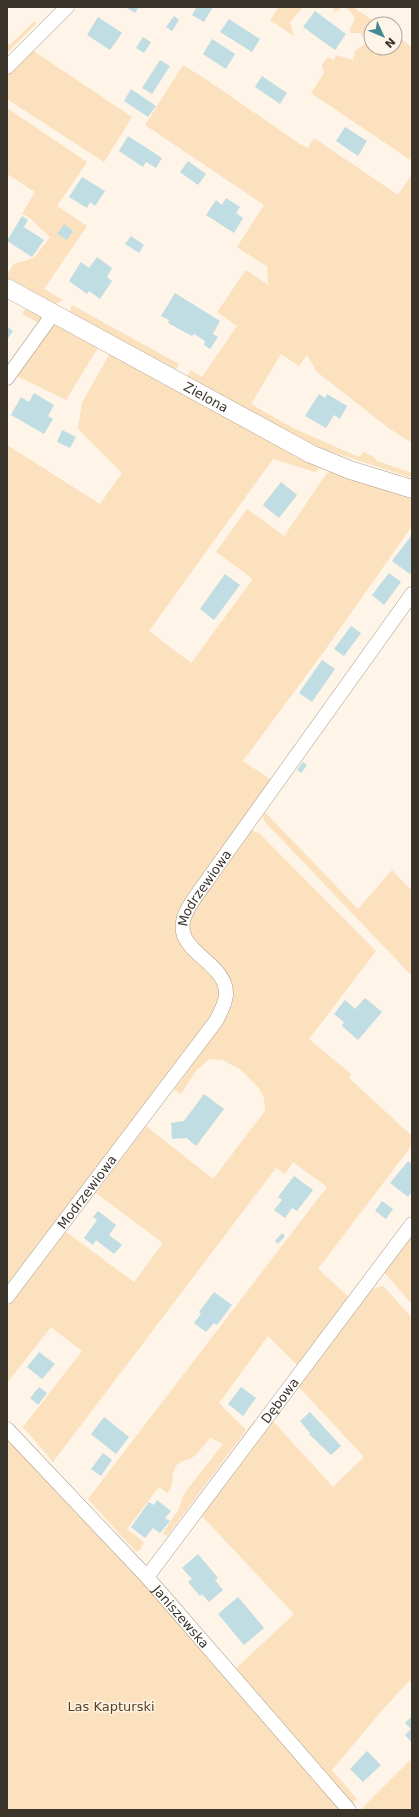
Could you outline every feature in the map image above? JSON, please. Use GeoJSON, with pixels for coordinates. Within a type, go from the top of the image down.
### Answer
{"type":"FeatureCollection","features":[{"type":"Feature","properties":{"kind":"street"},"geometry":{"type":"LineString","coordinates":[[7,67],[67,7]]}},
{"type":"Feature","properties":{"kind":"street","name":"Zielona"},"geometry":{"type":"LineString","coordinates":[[7,288],[311,454],[350,470],[412,489]]}},
{"type":"Feature","properties":{"kind":"street"},"geometry":{"type":"LineString","coordinates":[[7,378],[53,314]]}},
{"type":"Feature","properties":{"kind":"street","name":"Modrzewiowa"},"geometry":{"type":"LineString","coordinates":[[7,1297],[216,1021],[224,1005],[226,987],[222,977],[185,940],[182,931],[183,920],[213,872],[412,594]]}},
{"type":"Feature","properties":{"kind":"street","name":"Dębowa"},"geometry":{"type":"LineString","coordinates":[[147,1577],[412,1224]]}},
{"type":"Feature","properties":{"kind":"street","name":"Janiszewska"},"geometry":{"type":"LineString","coordinates":[[7,1429],[147,1577],[349,1810]]}},
{"type":"Feature","properties":{"kind":"green space"},"geometry":{"type":"Polygon","coordinates":[[[279,7],[303,7],[290,22],[294,36],[270,20],[279,7]]]}},
{"type":"Feature","properties":{"kind":"green space"},"geometry":{"type":"Polygon","coordinates":[[[335,7],[343,7],[333,13],[335,7]]]}},
{"type":"Feature","properties":{"kind":"green space"},"geometry":{"type":"Polygon","coordinates":[[[343,7],[353,7],[366,16],[363,16],[363,36],[360,33],[351,33],[350,29],[355,18],[349,10],[343,7]]]}},
{"type":"Feature","properties":{"kind":"green space"},"geometry":{"type":"Polygon","coordinates":[[[34,21],[36,24],[7,53],[7,43],[10,45],[34,21]]]}},
{"type":"Feature","properties":{"kind":"green space"},"geometry":{"type":"Polygon","coordinates":[[[403,41],[412,47],[412,161],[311,93],[324,73],[322,65],[328,57],[334,60],[336,55],[353,60],[355,51],[363,45],[363,56],[403,56],[403,41]]]}},
{"type":"Feature","properties":{"kind":"green space"},"geometry":{"type":"Polygon","coordinates":[[[32,50],[132,117],[104,162],[7,99],[7,76],[32,50]]]}},
{"type":"Feature","properties":{"kind":"green space"},"geometry":{"type":"Polygon","coordinates":[[[183,65],[300,144],[308,148],[314,138],[398,195],[412,174],[412,443],[390,429],[317,372],[307,355],[299,366],[281,354],[251,404],[293,428],[359,457],[364,452],[374,457],[377,461],[412,473],[412,478],[323,449],[187,377],[190,370],[202,377],[237,326],[217,312],[246,270],[268,285],[267,264],[266,266],[237,247],[264,205],[145,125],[183,65]]]}},
{"type":"Feature","properties":{"kind":"green space"},"geometry":{"type":"Polygon","coordinates":[[[7,108],[87,162],[57,206],[87,226],[44,289],[63,300],[56,304],[7,277],[7,274],[14,264],[34,258],[50,237],[31,219],[22,214],[35,192],[7,174],[7,108]]]}},
{"type":"Feature","properties":{"kind":"green space"},"geometry":{"type":"Polygon","coordinates":[[[72,305],[179,364],[175,370],[70,312],[72,305]]]}},
{"type":"Feature","properties":{"kind":"green space"},"geometry":{"type":"Polygon","coordinates":[[[27,307],[42,317],[41,324],[22,314],[27,307]]]}},
{"type":"Feature","properties":{"kind":"green space"},"geometry":{"type":"Polygon","coordinates":[[[55,323],[99,346],[66,400],[17,376],[55,323]]]}},
{"type":"Feature","properties":{"kind":"green space"},"geometry":{"type":"Polygon","coordinates":[[[110,353],[317,466],[319,469],[315,472],[273,459],[149,631],[191,663],[253,579],[216,552],[247,509],[284,536],[327,473],[334,471],[412,496],[412,526],[325,650],[243,761],[273,781],[181,912],[174,933],[187,922],[251,830],[259,833],[376,951],[309,1039],[351,1074],[349,1078],[412,1136],[412,1145],[318,1269],[350,1298],[299,1367],[268,1336],[219,1403],[246,1430],[167,1536],[163,1533],[179,1509],[186,1491],[223,1444],[210,1438],[193,1457],[176,1466],[173,1473],[171,1487],[167,1493],[159,1487],[127,1529],[144,1542],[140,1550],[136,1552],[88,1499],[327,1187],[293,1162],[285,1174],[276,1168],[53,1462],[23,1427],[82,1351],[51,1327],[7,1383],[7,1308],[66,1232],[134,1282],[163,1243],[96,1193],[146,1126],[213,1179],[265,1111],[264,1098],[258,1087],[241,1070],[223,1060],[209,1059],[195,1072],[181,1094],[174,1090],[211,1039],[7,1292],[7,445],[100,504],[122,473],[78,429],[82,403],[110,353]]]}},
{"type":"Feature","properties":{"kind":"green space"},"geometry":{"type":"Polygon","coordinates":[[[265,812],[358,909],[392,870],[412,891],[412,959],[410,960],[412,962],[412,976],[265,822],[263,816],[265,812]]]}},
{"type":"Feature","properties":{"kind":"green space"},"geometry":{"type":"Polygon","coordinates":[[[412,1229],[412,1304],[382,1270],[412,1229]]]}},
{"type":"Feature","properties":{"kind":"green space"},"geometry":{"type":"Polygon","coordinates":[[[383,1286],[412,1318],[412,1684],[409,1681],[384,1708],[332,1770],[357,1799],[352,1803],[232,1672],[294,1614],[202,1516],[223,1484],[271,1419],[333,1487],[364,1457],[296,1384],[372,1289],[383,1286]]]}},
{"type":"Feature","properties":{"kind":"green space","name":"Las Kapturski"},"geometry":{"type":"Polygon","coordinates":[[[7,1426],[340,1810],[7,1810],[7,1426]]]}},
{"type":"Feature","properties":{"kind":"green space"},"geometry":{"type":"Polygon","coordinates":[[[412,1758],[412,1810],[361,1810],[363,1807],[412,1758]]]}},
{"type":"Feature","properties":{"kind":"building"},"geometry":{"type":"Polygon","coordinates":[[[125,7],[139,7],[135,13],[125,7]]]}},
{"type":"Feature","properties":{"kind":"building"},"geometry":{"type":"Polygon","coordinates":[[[197,7],[213,7],[204,22],[192,15],[197,7]]]}},
{"type":"Feature","properties":{"kind":"building"},"geometry":{"type":"Polygon","coordinates":[[[315,11],[346,34],[335,50],[303,27],[315,11]]]}},
{"type":"Feature","properties":{"kind":"building"},"geometry":{"type":"Polygon","coordinates":[[[174,16],[179,20],[172,31],[166,27],[174,16]]]}},
{"type":"Feature","properties":{"kind":"building"},"geometry":{"type":"Polygon","coordinates":[[[98,17],[122,33],[110,50],[87,35],[98,17]]]}},
{"type":"Feature","properties":{"kind":"building"},"geometry":{"type":"Polygon","coordinates":[[[229,19],[260,39],[252,52],[220,32],[229,19]]]}},
{"type":"Feature","properties":{"kind":"building"},"geometry":{"type":"Polygon","coordinates":[[[143,37],[151,42],[144,53],[136,48],[143,37]]]}},
{"type":"Feature","properties":{"kind":"building"},"geometry":{"type":"Polygon","coordinates":[[[212,39],[235,54],[226,69],[203,54],[212,39]]]}},
{"type":"Feature","properties":{"kind":"building"},"geometry":{"type":"Polygon","coordinates":[[[160,60],[170,66],[152,94],[142,88],[160,60]]]}},
{"type":"Feature","properties":{"kind":"building"},"geometry":{"type":"Polygon","coordinates":[[[262,76],[287,93],[280,104],[255,87],[262,76]]]}},
{"type":"Feature","properties":{"kind":"building"},"geometry":{"type":"Polygon","coordinates":[[[131,89],[156,106],[148,117],[124,101],[131,89]]]}},
{"type":"Feature","properties":{"kind":"building"},"geometry":{"type":"Polygon","coordinates":[[[345,127],[367,141],[358,156],[336,141],[345,127]]]}},
{"type":"Feature","properties":{"kind":"building"},"geometry":{"type":"Polygon","coordinates":[[[128,136],[162,158],[156,168],[146,162],[143,167],[119,151],[128,136]]]}},
{"type":"Feature","properties":{"kind":"building"},"geometry":{"type":"Polygon","coordinates":[[[188,161],[206,174],[198,185],[180,172],[188,161]]]}},
{"type":"Feature","properties":{"kind":"building"},"geometry":{"type":"Polygon","coordinates":[[[82,177],[105,191],[95,206],[90,202],[87,208],[69,197],[82,177]]]}},
{"type":"Feature","properties":{"kind":"building"},"geometry":{"type":"Polygon","coordinates":[[[226,198],[240,207],[236,213],[243,218],[234,233],[206,215],[216,200],[222,205],[226,198]]]}},
{"type":"Feature","properties":{"kind":"building"},"geometry":{"type":"Polygon","coordinates":[[[22,216],[28,220],[24,227],[44,240],[32,257],[7,241],[22,216]]]}},
{"type":"Feature","properties":{"kind":"building"},"geometry":{"type":"Polygon","coordinates":[[[64,224],[73,231],[67,240],[57,234],[64,224]]]}},
{"type":"Feature","properties":{"kind":"building"},"geometry":{"type":"Polygon","coordinates":[[[131,236],[144,245],[139,253],[125,244],[131,236]]]}},
{"type":"Feature","properties":{"kind":"building"},"geometry":{"type":"Polygon","coordinates":[[[97,257],[112,268],[107,277],[112,281],[100,299],[89,291],[87,294],[69,281],[81,262],[89,268],[97,257]]]}},
{"type":"Feature","properties":{"kind":"building"},"geometry":{"type":"Polygon","coordinates":[[[175,293],[220,321],[213,334],[218,337],[210,349],[204,345],[205,341],[194,334],[192,336],[168,323],[169,320],[161,316],[175,293]]]}},
{"type":"Feature","properties":{"kind":"building"},"geometry":{"type":"Polygon","coordinates":[[[7,327],[13,331],[7,340],[7,327]]]}},
{"type":"Feature","properties":{"kind":"building"},"geometry":{"type":"Polygon","coordinates":[[[34,393],[54,405],[48,416],[53,419],[44,434],[11,415],[21,397],[29,402],[34,393]]]}},
{"type":"Feature","properties":{"kind":"building"},"geometry":{"type":"Polygon","coordinates":[[[319,394],[325,398],[327,394],[347,406],[340,419],[334,415],[326,428],[305,416],[319,394]]]}},
{"type":"Feature","properties":{"kind":"building"},"geometry":{"type":"Polygon","coordinates":[[[62,430],[76,437],[70,448],[57,442],[62,430]]]}},
{"type":"Feature","properties":{"kind":"building"},"geometry":{"type":"Polygon","coordinates":[[[281,482],[297,495],[279,518],[263,505],[281,482]]]}},
{"type":"Feature","properties":{"kind":"building"},"geometry":{"type":"Polygon","coordinates":[[[411,536],[412,572],[410,574],[392,561],[411,536]]]}},
{"type":"Feature","properties":{"kind":"building"},"geometry":{"type":"Polygon","coordinates":[[[389,573],[401,582],[384,605],[372,595],[389,573]]]}},
{"type":"Feature","properties":{"kind":"building"},"geometry":{"type":"Polygon","coordinates":[[[225,574],[240,585],[214,620],[200,609],[225,574]]]}},
{"type":"Feature","properties":{"kind":"building"},"geometry":{"type":"Polygon","coordinates":[[[351,626],[361,633],[344,656],[334,649],[351,626]]]}},
{"type":"Feature","properties":{"kind":"building"},"geometry":{"type":"Polygon","coordinates":[[[322,660],[335,669],[312,702],[299,693],[322,660]]]}},
{"type":"Feature","properties":{"kind":"building"},"geometry":{"type":"Polygon","coordinates":[[[303,762],[307,765],[301,773],[297,770],[303,762]]]}},
{"type":"Feature","properties":{"kind":"building"},"geometry":{"type":"Polygon","coordinates":[[[365,998],[382,1012],[358,1040],[342,1026],[344,1022],[334,1014],[345,1000],[355,1009],[365,998]]]}},
{"type":"Feature","properties":{"kind":"building"},"geometry":{"type":"Polygon","coordinates":[[[204,1094],[224,1109],[196,1146],[187,1138],[172,1139],[171,1123],[184,1121],[204,1094]]]}},
{"type":"Feature","properties":{"kind":"building"},"geometry":{"type":"Polygon","coordinates":[[[408,1161],[412,1164],[412,1192],[408,1197],[390,1183],[408,1161]]]}},
{"type":"Feature","properties":{"kind":"building"},"geometry":{"type":"Polygon","coordinates":[[[294,1176],[313,1190],[297,1211],[292,1208],[285,1218],[274,1210],[282,1200],[278,1197],[294,1176]]]}},
{"type":"Feature","properties":{"kind":"building"},"geometry":{"type":"Polygon","coordinates":[[[382,1201],[393,1209],[386,1219],[375,1211],[382,1201]]]}},
{"type":"Feature","properties":{"kind":"building"},"geometry":{"type":"Polygon","coordinates":[[[98,1211],[116,1225],[109,1235],[122,1245],[114,1254],[96,1240],[93,1245],[84,1238],[97,1220],[93,1217],[98,1211]]]}},
{"type":"Feature","properties":{"kind":"building"},"geometry":{"type":"Polygon","coordinates":[[[282,1233],[285,1236],[278,1244],[275,1241],[282,1233]]]}},
{"type":"Feature","properties":{"kind":"building"},"geometry":{"type":"Polygon","coordinates":[[[214,1292],[232,1305],[217,1325],[214,1323],[206,1332],[194,1323],[201,1314],[199,1312],[214,1292]]]}},
{"type":"Feature","properties":{"kind":"building"},"geometry":{"type":"Polygon","coordinates":[[[39,1352],[55,1364],[42,1379],[27,1367],[39,1352]]]}},
{"type":"Feature","properties":{"kind":"building"},"geometry":{"type":"Polygon","coordinates":[[[39,1387],[47,1393],[38,1405],[30,1398],[39,1387]]]}},
{"type":"Feature","properties":{"kind":"building"},"geometry":{"type":"Polygon","coordinates":[[[241,1387],[256,1398],[243,1416],[228,1404],[241,1387]]]}},
{"type":"Feature","properties":{"kind":"building"},"geometry":{"type":"Polygon","coordinates":[[[310,1412],[341,1446],[331,1455],[309,1434],[310,1433],[300,1421],[310,1412]]]}},
{"type":"Feature","properties":{"kind":"building"},"geometry":{"type":"Polygon","coordinates":[[[104,1417],[129,1437],[116,1454],[91,1434],[104,1417]]]}},
{"type":"Feature","properties":{"kind":"building"},"geometry":{"type":"Polygon","coordinates":[[[103,1453],[112,1460],[101,1476],[91,1469],[103,1453]]]}},
{"type":"Feature","properties":{"kind":"building"},"geometry":{"type":"Polygon","coordinates":[[[157,1500],[171,1511],[165,1518],[170,1521],[160,1533],[153,1528],[145,1538],[131,1527],[149,1502],[154,1505],[157,1500]]]}},
{"type":"Feature","properties":{"kind":"building"},"geometry":{"type":"Polygon","coordinates":[[[198,1554],[218,1578],[215,1580],[223,1590],[209,1602],[202,1594],[200,1596],[188,1582],[192,1579],[182,1568],[198,1554]]]}},
{"type":"Feature","properties":{"kind":"building"},"geometry":{"type":"Polygon","coordinates":[[[238,1597],[264,1628],[244,1645],[218,1614],[238,1597]]]}},
{"type":"Feature","properties":{"kind":"building"},"geometry":{"type":"Polygon","coordinates":[[[412,1716],[412,1743],[405,1735],[411,1729],[405,1723],[412,1716]]]}},
{"type":"Feature","properties":{"kind":"building"},"geometry":{"type":"Polygon","coordinates":[[[367,1751],[381,1765],[363,1782],[350,1769],[367,1751]]]}}]}
